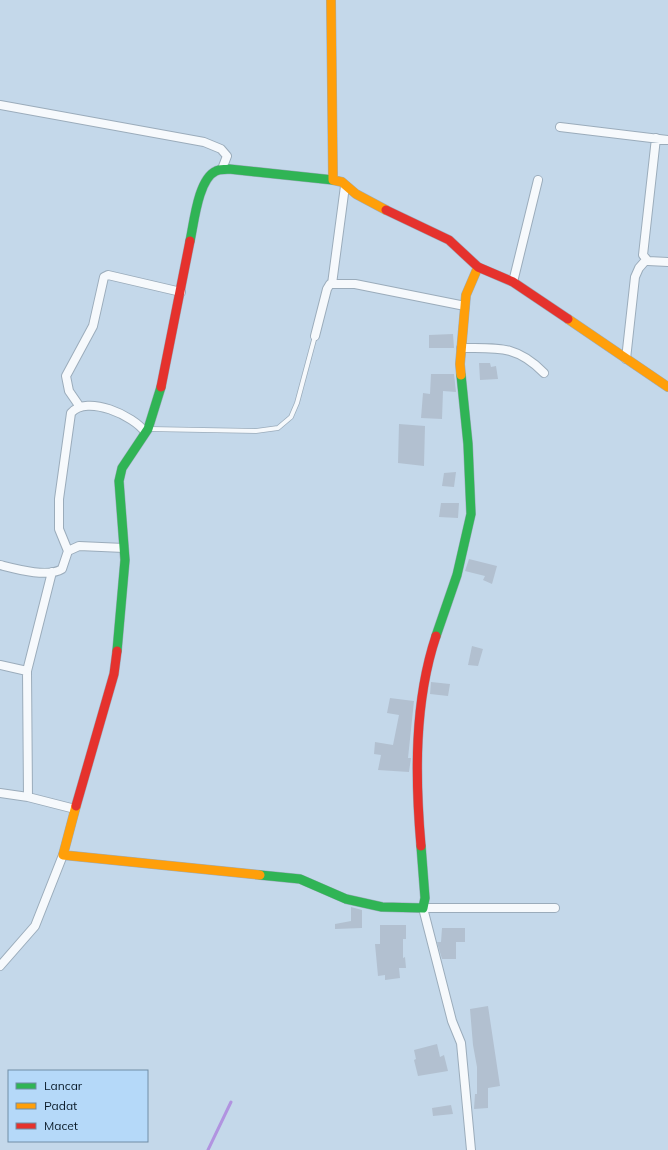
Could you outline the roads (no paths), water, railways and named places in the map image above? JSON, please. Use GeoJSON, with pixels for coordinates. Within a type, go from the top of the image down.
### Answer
{"type":"FeatureCollection","features":[{"type":"Feature","properties":{"kind":"street"},"geometry":{"type":"LineString","coordinates":[[331,0],[333,180]]}},
{"type":"Feature","properties":{"kind":"street"},"geometry":{"type":"LineString","coordinates":[[0,105],[204,142],[221,149],[227,156],[222,169]]}},
{"type":"Feature","properties":{"kind":"street"},"geometry":{"type":"LineString","coordinates":[[560,127],[668,140]]}},
{"type":"Feature","properties":{"kind":"street"},"geometry":{"type":"LineString","coordinates":[[646,260],[643,252],[656,138]]}},
{"type":"Feature","properties":{"kind":"street"},"geometry":{"type":"LineString","coordinates":[[0,966],[35,926],[51,886],[63,855],[114,674],[121,622],[125,560],[120,481],[127,459],[146,430],[158,401],[181,292],[196,209],[205,180],[210,174],[222,169],[342,182],[345,186],[373,204],[449,240],[478,266],[513,282],[668,387]]}},
{"type":"Feature","properties":{"kind":"street"},"geometry":{"type":"LineString","coordinates":[[513,282],[538,180]]}},
{"type":"Feature","properties":{"kind":"street"},"geometry":{"type":"LineString","coordinates":[[315,336],[327,289],[332,284],[345,186]]}},
{"type":"Feature","properties":{"kind":"street"},"geometry":{"type":"LineString","coordinates":[[646,260],[668,262]]}},
{"type":"Feature","properties":{"kind":"street"},"geometry":{"type":"LineString","coordinates":[[626,359],[635,277],[639,268],[646,260]]}},
{"type":"Feature","properties":{"kind":"street"},"geometry":{"type":"LineString","coordinates":[[471,1150],[462,1043],[452,1021],[423,908],[425,898],[419,828],[418,725],[427,664],[457,575],[471,514],[468,444],[460,364],[466,295],[478,266]]}},
{"type":"Feature","properties":{"kind":"street"},"geometry":{"type":"LineString","coordinates":[[80,407],[68,391],[66,376],[93,326],[104,277],[108,275],[181,292]]}},
{"type":"Feature","properties":{"kind":"street"},"geometry":{"type":"LineString","coordinates":[[332,284],[355,284],[465,306]]}},
{"type":"Feature","properties":{"kind":"street"},"geometry":{"type":"LineString","coordinates":[[461,348],[494,348],[513,350],[534,363],[544,373]]}},
{"type":"Feature","properties":{"kind":"street"},"geometry":{"type":"LineString","coordinates":[[0,565],[28,571],[57,572],[62,570],[68,551],[59,529],[59,494],[70,416],[73,410],[80,407],[105,406],[140,424],[146,430]]}},
{"type":"Feature","properties":{"kind":"street"},"geometry":{"type":"LineString","coordinates":[[68,551],[79,546],[124,548]]}},
{"type":"Feature","properties":{"kind":"street"},"geometry":{"type":"LineString","coordinates":[[28,797],[27,671],[52,572]]}},
{"type":"Feature","properties":{"kind":"street"},"geometry":{"type":"LineString","coordinates":[[0,665],[27,671]]}},
{"type":"Feature","properties":{"kind":"street"},"geometry":{"type":"LineString","coordinates":[[0,793],[28,797],[75,809]]}},
{"type":"Feature","properties":{"kind":"street"},"geometry":{"type":"LineString","coordinates":[[63,855],[300,879],[346,899],[382,907],[554,908]]}},
{"type":"Feature","properties":{"kind":"lane"},"geometry":{"type":"LineString","coordinates":[[146,430],[256,431],[278,428],[291,416],[297,403],[315,336]]}},
{"type":"Feature","properties":{"kind":"waterway"},"geometry":{"type":"LineString","coordinates":[[208,1150],[231,1102]]}}]}
